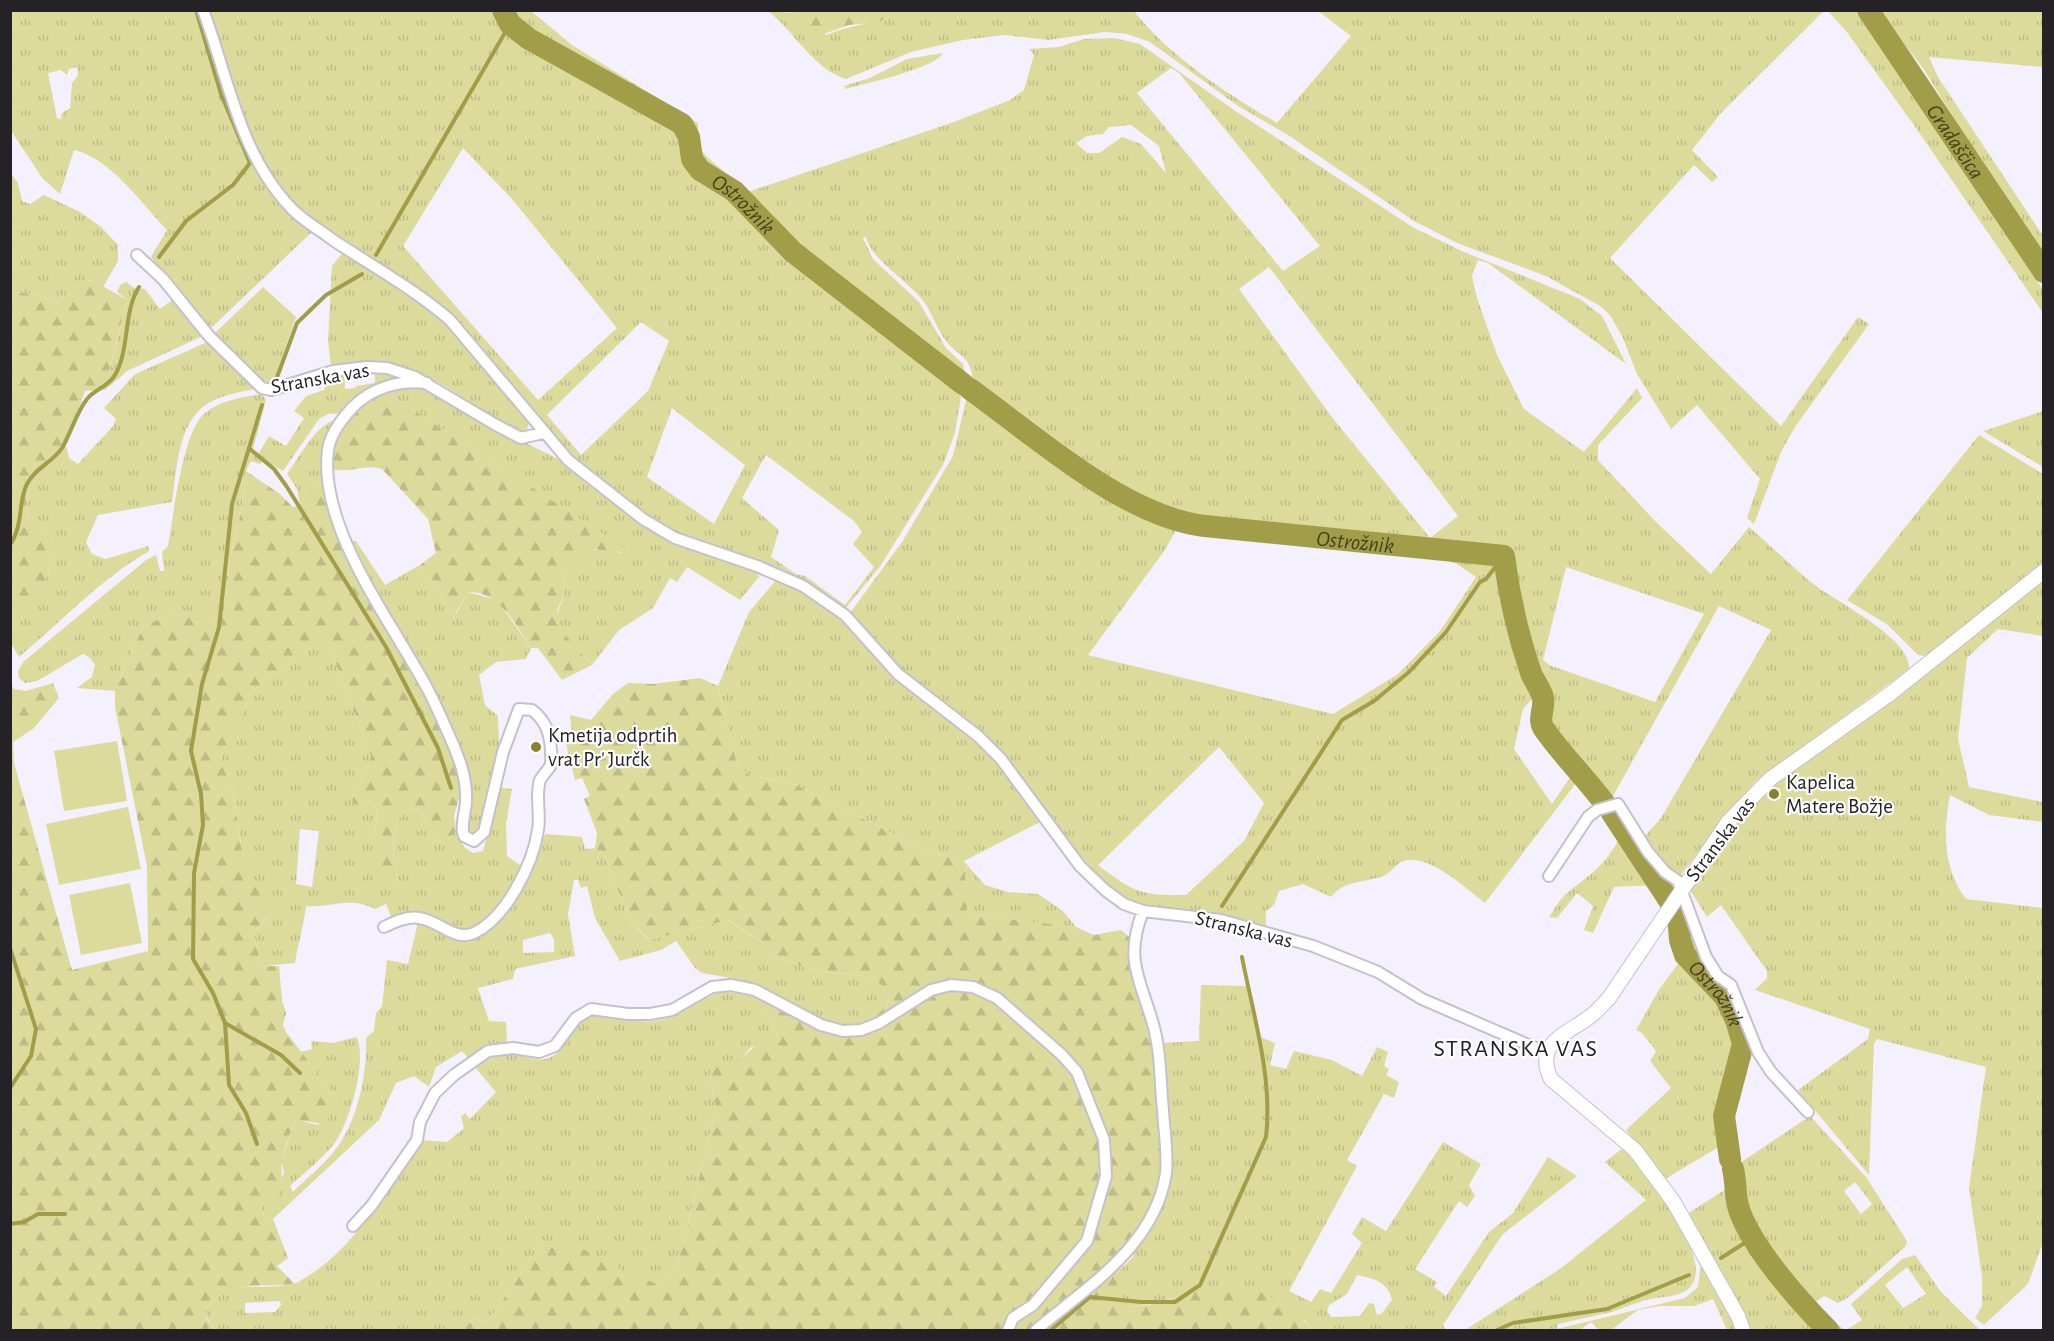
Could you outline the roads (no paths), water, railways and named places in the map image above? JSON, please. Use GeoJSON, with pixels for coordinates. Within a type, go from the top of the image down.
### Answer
{"type":"FeatureCollection","features":[{"type":"Feature","properties":{"kind":"street","name":"Stranska vas"},"geometry":{"type":"LineString","coordinates":[[203,10],[237,119],[256,160],[293,210],[320,231],[428,301],[450,320],[568,460],[643,519],[675,538],[758,566],[803,585],[845,615],[898,675],[978,736],[1001,759],[1080,866],[1105,890],[1124,904],[1143,911],[1221,920],[1313,946],[1378,972],[1422,999],[1547,1053],[1554,1041],[1572,1026],[1589,1018],[1609,998],[1728,822],[1770,778],[1891,693],[2043,571]]}},
{"type":"Feature","properties":{"kind":"street","name":"Stranska vas"},"geometry":{"type":"LineString","coordinates":[[137,255],[163,279],[209,336],[262,388],[271,390],[333,371],[367,367],[405,372],[521,438],[543,433]]}},
{"type":"Feature","properties":{"kind":"street"},"geometry":{"type":"LineString","coordinates":[[384,927],[411,917],[422,918],[460,935],[475,933],[485,926],[509,899],[527,866],[538,828],[541,777],[551,765],[550,735],[546,725],[532,710],[519,709],[503,752],[484,832],[474,841],[464,836],[462,829],[466,808],[465,784],[449,735],[426,686],[397,640],[343,537],[328,471],[328,449],[332,436],[348,413],[370,395],[398,383],[427,383]]}},
{"type":"Feature","properties":{"kind":"street"},"geometry":{"type":"LineString","coordinates":[[1549,876],[1588,817],[1597,810],[1618,804],[1648,852],[1665,872],[1678,881],[1675,900],[1718,976],[1731,985],[1758,1052],[1771,1072],[1808,1112]]}},
{"type":"Feature","properties":{"kind":"street"},"geometry":{"type":"LineString","coordinates":[[1036,1330],[1123,1256],[1144,1231],[1161,1194],[1166,1171],[1158,1047],[1154,1025],[1138,984],[1133,956],[1134,934],[1143,911]]}},
{"type":"Feature","properties":{"kind":"street"},"geometry":{"type":"LineString","coordinates":[[353,1226],[372,1205],[417,1140],[425,1108],[435,1093],[454,1075],[488,1051],[513,1048],[539,1052],[555,1046],[576,1018],[591,1009],[628,1014],[650,1014],[672,1010],[712,987],[731,985],[755,990],[821,1025],[843,1031],[861,1030],[879,1023],[931,990],[951,984],[973,987],[997,998],[1077,1072],[1104,1140],[1106,1176],[1087,1241],[1033,1305],[1013,1318],[1008,1330]]}},
{"type":"Feature","properties":{"kind":"street"},"geometry":{"type":"LineString","coordinates":[[1547,1053],[1545,1066],[1551,1079],[1635,1150],[1659,1181],[1738,1316],[1743,1330]]}},
{"type":"Feature","properties":{"kind":"waterway"},"geometry":{"type":"LineString","coordinates":[[159,257],[186,221],[233,185],[250,163],[221,94],[196,10]]}},
{"type":"Feature","properties":{"kind":"waterway","name":"Ostrožnik"},"geometry":{"type":"LineString","coordinates":[[503,10],[510,24],[529,39],[682,124],[689,137],[692,159],[700,170],[734,191],[793,252],[963,384]]}},
{"type":"Feature","properties":{"kind":"waterway","name":"Gradaščica"},"geometry":{"type":"LineString","coordinates":[[1868,10],[2044,272]]}},
{"type":"Feature","properties":{"kind":"waterway"},"geometry":{"type":"LineString","coordinates":[[376,255],[510,24]]}},
{"type":"Feature","properties":{"kind":"waterway"},"geometry":{"type":"LineString","coordinates":[[276,380],[297,323],[326,295],[362,274]]}},
{"type":"Feature","properties":{"kind":"waterway"},"geometry":{"type":"LineString","coordinates":[[10,545],[17,529],[24,490],[30,478],[62,448],[87,399],[115,375],[120,365],[131,308],[139,287]]}},
{"type":"Feature","properties":{"kind":"waterway","name":"Ostrožnik"},"geometry":{"type":"LineString","coordinates":[[970,389],[1082,472],[1144,507],[1175,519],[1205,526],[1504,556],[1511,601],[1522,644],[1531,673],[1543,698],[1542,725],[1558,748],[1605,804]]}},
{"type":"Feature","properties":{"kind":"waterway"},"geometry":{"type":"LineString","coordinates":[[257,1144],[246,1113],[229,1085],[225,1023],[213,993],[193,959],[194,873],[203,825],[201,794],[191,751],[202,684],[219,627],[232,504],[262,405]]}},
{"type":"Feature","properties":{"kind":"waterway"},"geometry":{"type":"LineString","coordinates":[[250,449],[274,469],[287,487],[386,647],[438,748],[451,788]]}},
{"type":"Feature","properties":{"kind":"waterway"},"geometry":{"type":"LineString","coordinates":[[1222,906],[1342,720],[1374,701],[1409,672],[1446,632],[1480,582],[1486,579],[1504,556]]}},
{"type":"Feature","properties":{"kind":"waterway","name":"Ostrožnik"},"geometry":{"type":"LineString","coordinates":[[1612,813],[1678,914],[1680,940],[1685,955],[1725,997],[1736,1020],[1743,1044],[1724,1116],[1730,1159]]}},
{"type":"Feature","properties":{"kind":"waterway"},"geometry":{"type":"LineString","coordinates":[[10,948],[36,1029],[31,1056],[10,1088]]}},
{"type":"Feature","properties":{"kind":"waterway"},"geometry":{"type":"LineString","coordinates":[[1051,1330],[1090,1297],[1141,1302],[1175,1302],[1200,1285],[1266,1137],[1267,1092],[1264,1069],[1242,957]]}},
{"type":"Feature","properties":{"kind":"waterway"},"geometry":{"type":"LineString","coordinates":[[225,1023],[281,1055],[300,1073]]}},
{"type":"Feature","properties":{"kind":"waterway","name":"Ostrožnik"},"geometry":{"type":"LineString","coordinates":[[1733,1169],[1738,1206],[1753,1238],[1790,1289],[1828,1330]]}},
{"type":"Feature","properties":{"kind":"waterway"},"geometry":{"type":"LineString","coordinates":[[10,1224],[24,1222],[38,1214],[65,1214]]}},
{"type":"Feature","properties":{"kind":"waterway"},"geometry":{"type":"LineString","coordinates":[[1721,1258],[1754,1237]]}},
{"type":"Feature","properties":{"kind":"waterway"},"geometry":{"type":"LineString","coordinates":[[1497,1330],[1513,1323],[1607,1309],[1689,1275]]}},
{"type":"Feature","properties":{"kind":"place","name":"Kmetija odprtih vrat Pr' Jurčk"},"geometry":{"type":"Point","coordinates":[536,747]}},
{"type":"Feature","properties":{"kind":"place","name":"Kapelica Matere Božje"},"geometry":{"type":"Point","coordinates":[1774,794]}},
{"type":"Feature","properties":{"kind":"district","name":"STRANSKA VAS"},"geometry":{"type":"Point","coordinates":[1516,1048]}}]}
